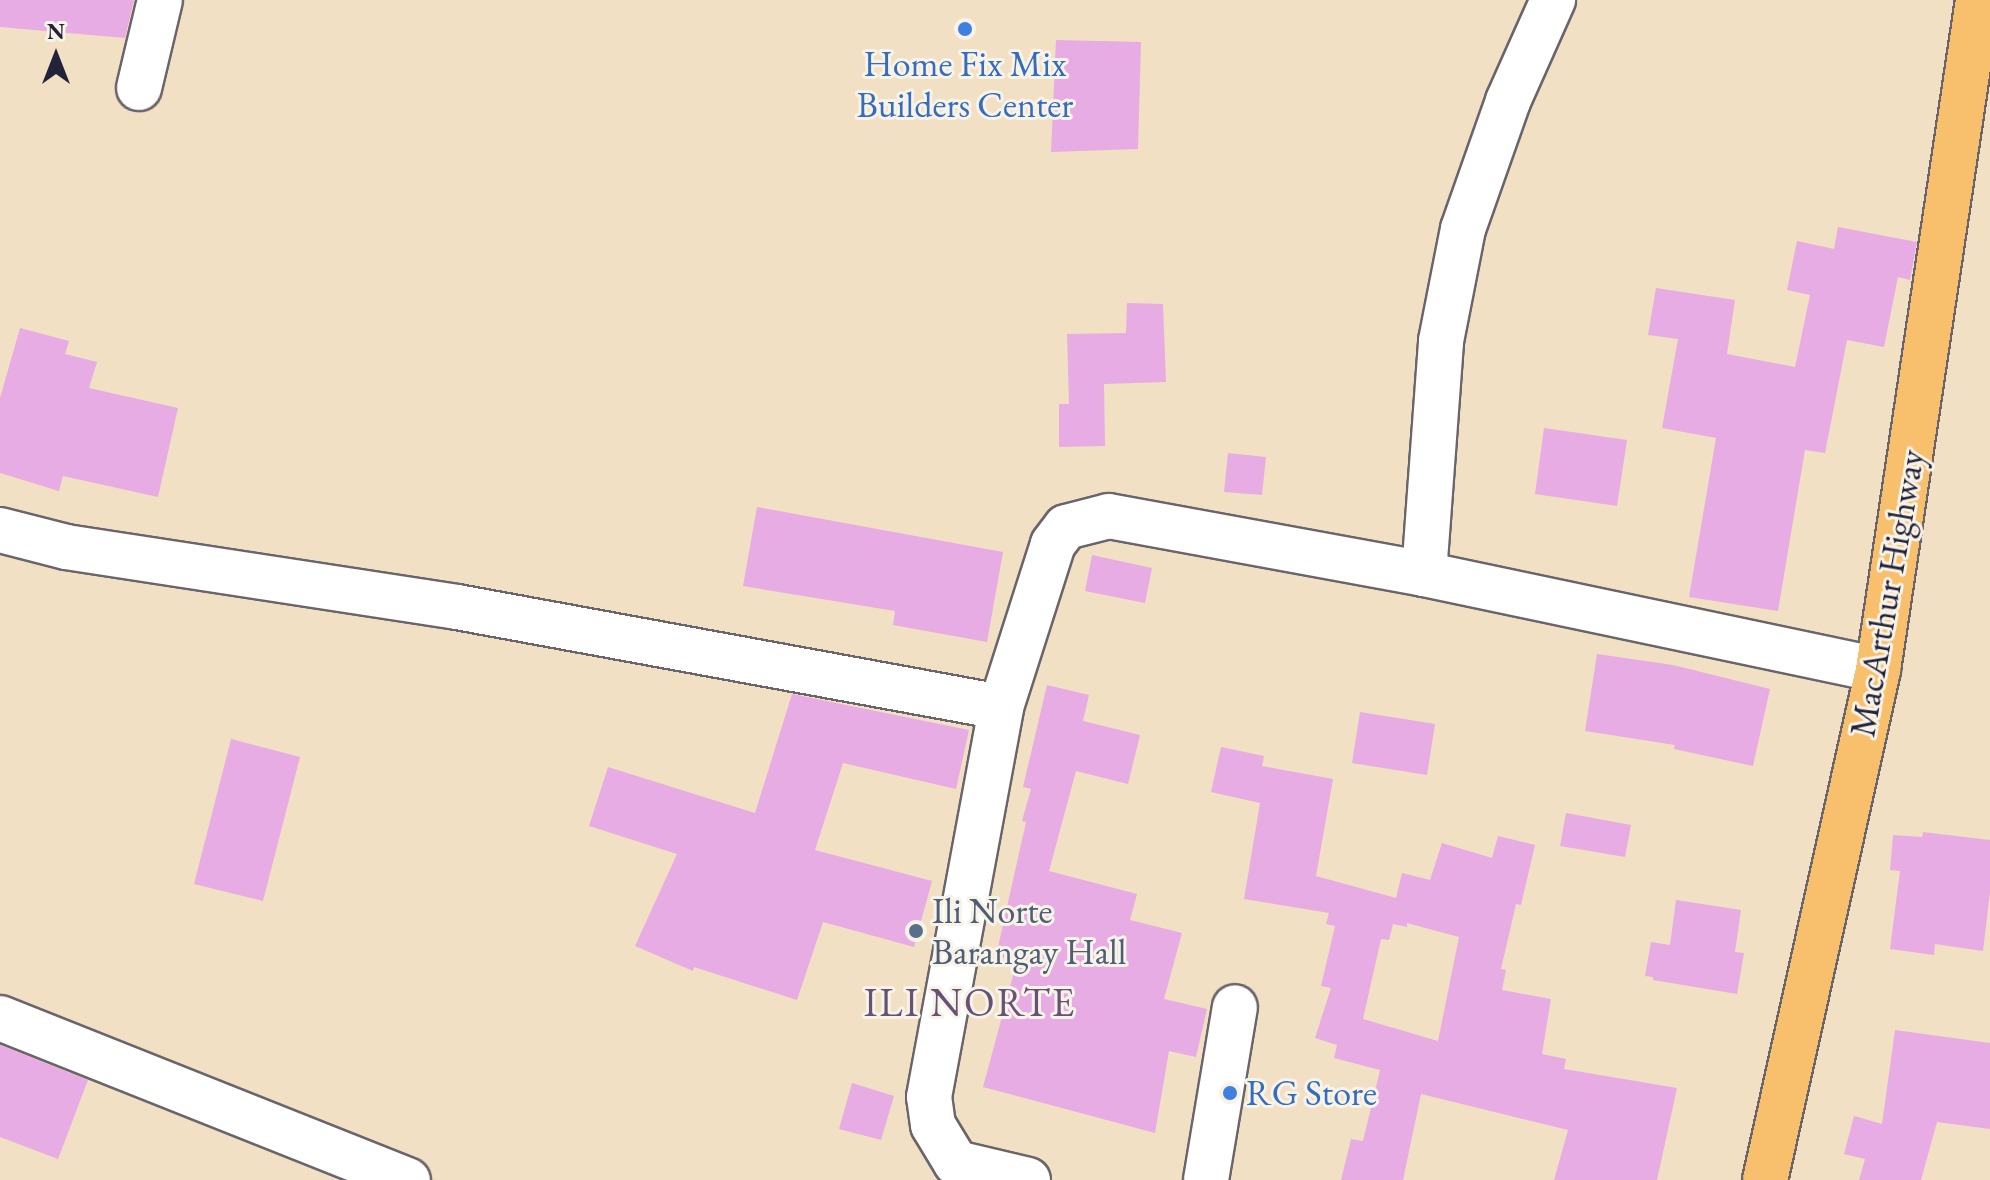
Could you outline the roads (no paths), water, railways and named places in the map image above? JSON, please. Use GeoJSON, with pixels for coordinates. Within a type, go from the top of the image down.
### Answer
{"type":"FeatureCollection","features":[{"type":"Feature","properties":{"kind":"highway","name":"MacArthur Highway"},"geometry":{"type":"LineString","coordinates":[[1765,1180],[1878,670],[1978,0]]}},
{"type":"Feature","properties":{"kind":"street"},"geometry":{"type":"LineString","coordinates":[[139,88],[160,0]]}},
{"type":"Feature","properties":{"kind":"street"},"geometry":{"type":"LineString","coordinates":[[1424,574],[1441,341],[1463,229],[1508,101],[1553,0]]}},
{"type":"Feature","properties":{"kind":"street"},"geometry":{"type":"LineString","coordinates":[[1028,1180],[956,1163],[933,1125],[929,1097],[1001,707],[1053,544],[1066,527],[1109,516],[1424,574],[1878,670]]}},
{"type":"Feature","properties":{"kind":"street"},"geometry":{"type":"LineString","coordinates":[[0,530],[66,547],[457,607],[1001,707]]}},
{"type":"Feature","properties":{"kind":"street"},"geometry":{"type":"LineString","coordinates":[[1206,1180],[1235,1007]]}},
{"type":"Feature","properties":{"kind":"street"},"geometry":{"type":"LineString","coordinates":[[0,1018],[408,1180]]}},
{"type":"Feature","properties":{"kind":"place","name":"Home Fix Mix Builders Center"},"geometry":{"type":"Point","coordinates":[965,29]}},
{"type":"Feature","properties":{"kind":"place","name":"Ili Norte Barangay Hall"},"geometry":{"type":"Point","coordinates":[916,931]}},
{"type":"Feature","properties":{"kind":"place","name":"RG Store"},"geometry":{"type":"Point","coordinates":[1230,1093]}},
{"type":"Feature","properties":{"kind":"district","name":"ILI NORTE"},"geometry":{"type":"Point","coordinates":[970,1002]}}]}
